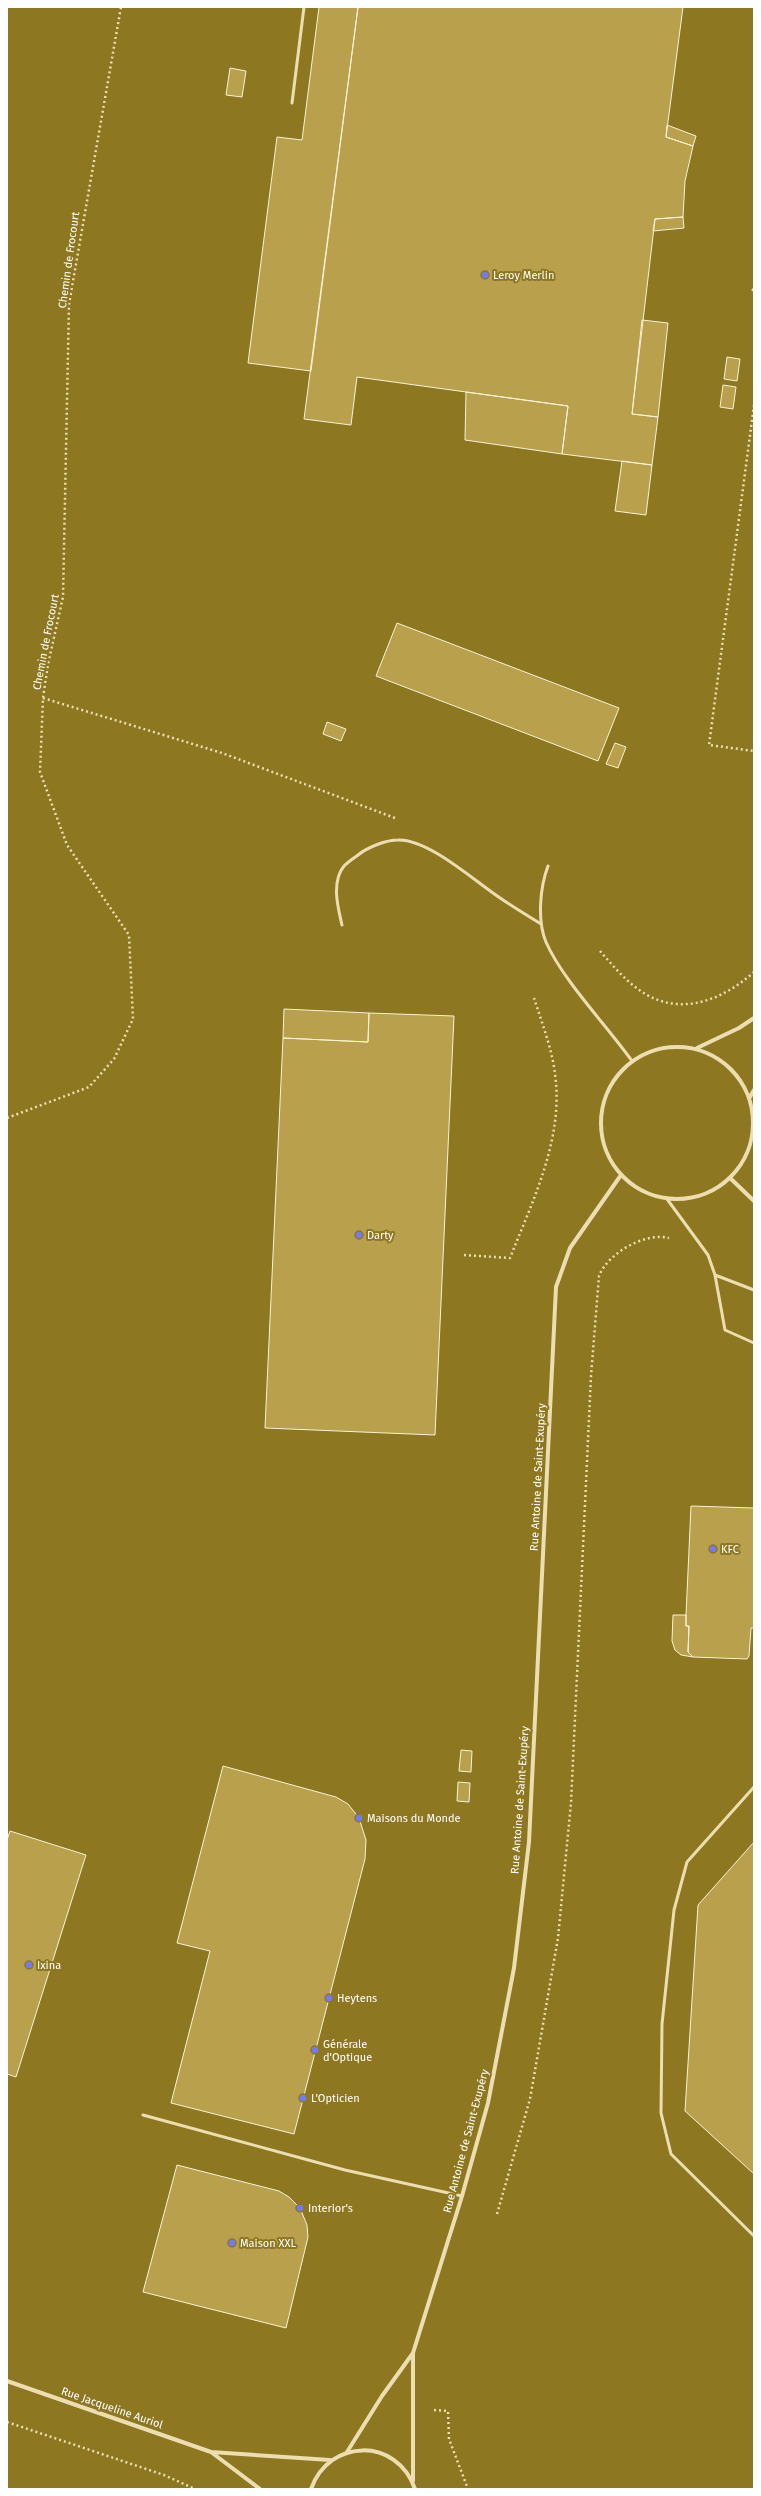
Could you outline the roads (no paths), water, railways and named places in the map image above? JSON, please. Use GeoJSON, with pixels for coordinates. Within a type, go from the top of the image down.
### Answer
{"type":"FeatureCollection","features":[{"type":"Feature","properties":{"kind":"street"},"geometry":{"type":"LineString","coordinates":[[697,1048],[739,1028],[754,1018]]}},
{"type":"Feature","properties":{"kind":"street"},"geometry":{"type":"LineString","coordinates":[[675,1046],[697,1048],[715,1056],[730,1066],[742,1080],[750,1096],[754,1114],[754,1131],[742,1164],[730,1178],[704,1194],[690,1198],[667,1199],[650,1194],[634,1186],[621,1175],[608,1157],[602,1137],[601,1116],[606,1095],[617,1076],[632,1061],[652,1050],[675,1046]]}},
{"type":"Feature","properties":{"kind":"street"},"geometry":{"type":"LineString","coordinates":[[750,1096],[754,1090]]}},
{"type":"Feature","properties":{"kind":"street","name":"Rue Antoine de Saint-Exupéry"},"geometry":{"type":"LineString","coordinates":[[412,2481],[413,2353],[462,2196],[488,2103],[514,1968],[527,1858],[556,1287],[570,1248],[621,1175]]}},
{"type":"Feature","properties":{"kind":"street"},"geometry":{"type":"LineString","coordinates":[[730,1178],[754,1201]]}},
{"type":"Feature","properties":{"kind":"street","name":"Rue Antoine de Saint-Exupéry"},"geometry":{"type":"LineString","coordinates":[[347,2452],[382,2396],[413,2353]]}},
{"type":"Feature","properties":{"kind":"street","name":"Rue Jacqueline Auriol"},"geometry":{"type":"LineString","coordinates":[[7,2381],[211,2452],[330,2460]]}},
{"type":"Feature","properties":{"kind":"street"},"geometry":{"type":"LineString","coordinates":[[311,2489],[315,2477],[330,2460],[347,2452],[367,2450],[386,2455],[401,2465],[416,2489]]}},
{"type":"Feature","properties":{"kind":"street","name":"Rue Jacqueline Auriol"},"geometry":{"type":"LineString","coordinates":[[211,2452],[260,2489]]}},
{"type":"Feature","properties":{"kind":"lane"},"geometry":{"type":"LineString","coordinates":[[292,103],[304,7]]}},
{"type":"Feature","properties":{"kind":"lane"},"geometry":{"type":"LineString","coordinates":[[342,925],[337,902],[337,884],[343,867],[362,852],[380,844],[398,840],[414,843],[458,866],[492,893],[542,924]]}},
{"type":"Feature","properties":{"kind":"lane"},"geometry":{"type":"LineString","coordinates":[[548,866],[543,879],[542,924],[546,941],[566,974],[632,1061]]}},
{"type":"Feature","properties":{"kind":"lane"},"geometry":{"type":"LineString","coordinates":[[667,1199],[708,1255],[715,1275],[725,1330],[754,1343]]}},
{"type":"Feature","properties":{"kind":"lane"},"geometry":{"type":"LineString","coordinates":[[715,1275],[754,1290]]}},
{"type":"Feature","properties":{"kind":"lane"},"geometry":{"type":"LineString","coordinates":[[754,1787],[687,1862],[674,1910],[662,2024],[661,2112],[671,2154],[754,2236]]}},
{"type":"Feature","properties":{"kind":"lane"},"geometry":{"type":"LineString","coordinates":[[143,2115],[345,2170],[462,2196]]}},
{"type":"Feature","properties":{"kind":"place","name":"Leroy Merlin"},"geometry":{"type":"Point","coordinates":[485,275]}},
{"type":"Feature","properties":{"kind":"place","name":"Darty"},"geometry":{"type":"Point","coordinates":[359,1235]}},
{"type":"Feature","properties":{"kind":"place","name":"KFC"},"geometry":{"type":"Point","coordinates":[713,1549]}},
{"type":"Feature","properties":{"kind":"place","name":"Maisons du Monde"},"geometry":{"type":"Point","coordinates":[359,1818]}},
{"type":"Feature","properties":{"kind":"place","name":"Ixina"},"geometry":{"type":"Point","coordinates":[29,1965]}},
{"type":"Feature","properties":{"kind":"place","name":"Heytens"},"geometry":{"type":"Point","coordinates":[329,1998]}},
{"type":"Feature","properties":{"kind":"place","name":"Générale d'Optique"},"geometry":{"type":"Point","coordinates":[315,2050]}},
{"type":"Feature","properties":{"kind":"place","name":"L'Opticien"},"geometry":{"type":"Point","coordinates":[303,2098]}},
{"type":"Feature","properties":{"kind":"place","name":"Interior's"},"geometry":{"type":"Point","coordinates":[300,2208]}},
{"type":"Feature","properties":{"kind":"place","name":"Maison XXL"},"geometry":{"type":"Point","coordinates":[232,2243]}}]}
